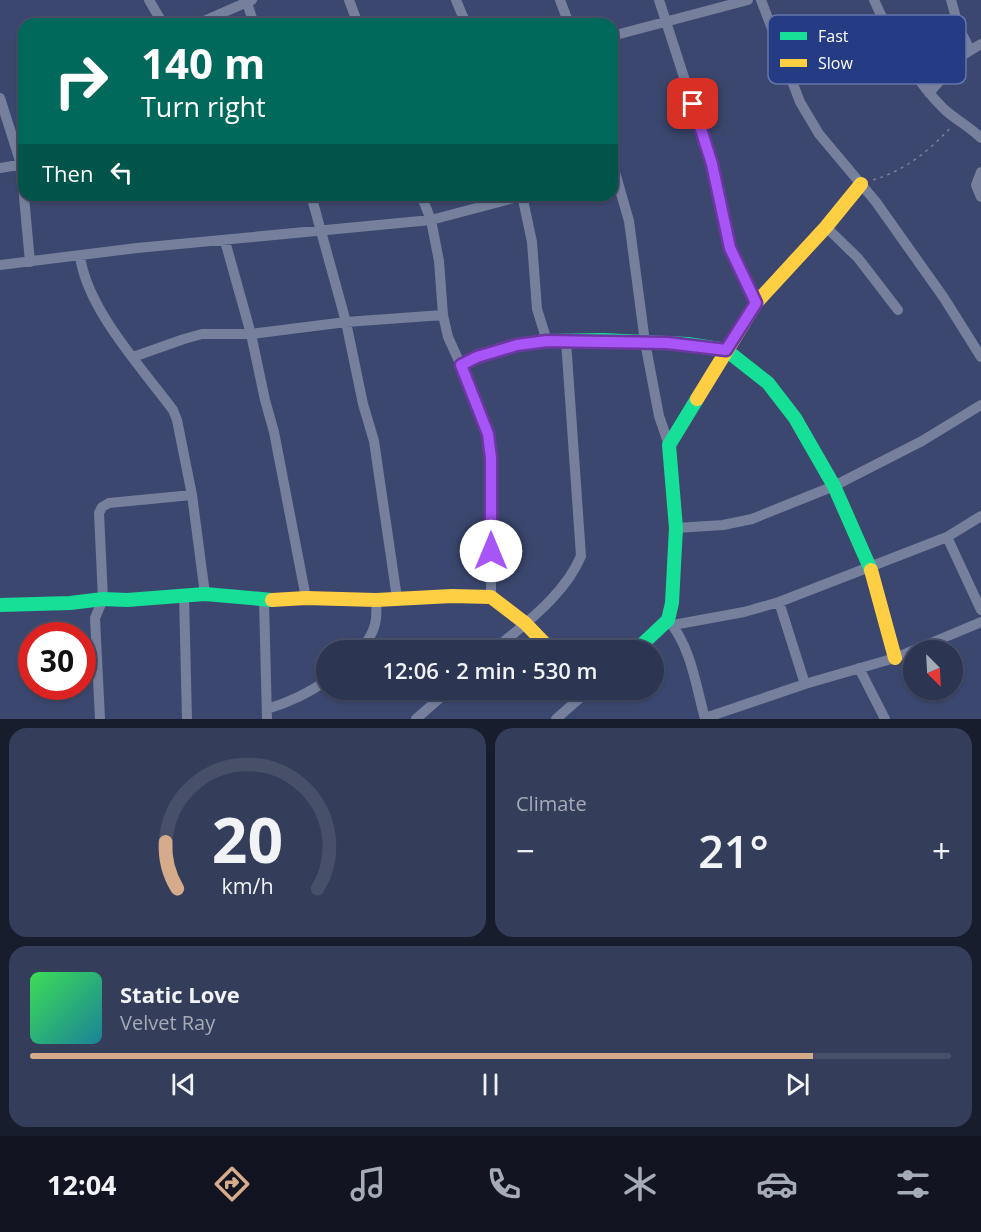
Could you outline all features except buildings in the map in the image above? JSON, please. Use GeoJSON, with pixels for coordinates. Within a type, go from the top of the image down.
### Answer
{"type":"FeatureCollection","features":[{"type":"Feature","properties":{"kind":"street"},"geometry":{"type":"LineString","coordinates":[[149,0],[160,18]]}},
{"type":"Feature","properties":{"kind":"street"},"geometry":{"type":"LineString","coordinates":[[349,0],[355,18]]}},
{"type":"Feature","properties":{"kind":"street"},"geometry":{"type":"LineString","coordinates":[[456,0],[464,18]]}},
{"type":"Feature","properties":{"kind":"street"},"geometry":{"type":"LineString","coordinates":[[560,0],[567,18]]}},
{"type":"Feature","properties":{"kind":"street"},"geometry":{"type":"LineString","coordinates":[[659,0],[712,164],[730,248],[756,303]]}},
{"type":"Feature","properties":{"kind":"street"},"geometry":{"type":"LineString","coordinates":[[618,35],[748,0]]}},
{"type":"Feature","properties":{"kind":"street"},"geometry":{"type":"LineString","coordinates":[[761,0],[768,18]]}},
{"type":"Feature","properties":{"kind":"street"},"geometry":{"type":"LineString","coordinates":[[874,0],[881,15]]}},
{"type":"Feature","properties":{"kind":"street"},"geometry":{"type":"LineString","coordinates":[[951,0],[955,15]]}},
{"type":"Feature","properties":{"kind":"street"},"geometry":{"type":"LineString","coordinates":[[210,18],[248,1],[253,18]]}},
{"type":"Feature","properties":{"kind":"street"},"geometry":{"type":"LineString","coordinates":[[966,42],[970,50]]}},
{"type":"Feature","properties":{"kind":"street"},"geometry":{"type":"LineString","coordinates":[[966,54],[981,44]]}},
{"type":"Feature","properties":{"kind":"street"},"geometry":{"type":"LineString","coordinates":[[793,84],[800,102],[819,134],[876,202],[944,298],[981,357]]}},
{"type":"Feature","properties":{"kind":"street"},"geometry":{"type":"LineString","coordinates":[[923,84],[929,93],[981,138]]}},
{"type":"Feature","properties":{"kind":"street"},"geometry":{"type":"LineString","coordinates":[[929,93],[938,84]]}},
{"type":"Feature","properties":{"kind":"street"},"geometry":{"type":"LineString","coordinates":[[0,98],[18,152]]}},
{"type":"Feature","properties":{"kind":"street"},"geometry":{"type":"LineString","coordinates":[[0,168],[18,165]]}},
{"type":"Feature","properties":{"kind":"street"},"geometry":{"type":"LineString","coordinates":[[981,172],[976,185],[981,196]]}},
{"type":"Feature","properties":{"kind":"street"},"geometry":{"type":"LineString","coordinates":[[618,183],[629,221],[645,342],[659,416],[669,445],[676,528],[670,623],[686,650],[705,718],[806,684],[895,658],[981,622]]}},
{"type":"Feature","properties":{"kind":"street"},"geometry":{"type":"LineString","coordinates":[[669,445],[756,303],[826,227],[861,184]]}},
{"type":"Feature","properties":{"kind":"street"},"geometry":{"type":"LineString","coordinates":[[25,201],[30,261]]}},
{"type":"Feature","properties":{"kind":"street"},"geometry":{"type":"LineString","coordinates":[[313,201],[346,322],[363,404],[374,441],[397,598]]}},
{"type":"Feature","properties":{"kind":"street"},"geometry":{"type":"LineString","coordinates":[[423,201],[439,261],[443,315],[448,337],[488,434],[491,597]]}},
{"type":"Feature","properties":{"kind":"street"},"geometry":{"type":"LineString","coordinates":[[0,265],[137,248],[430,220],[503,201]]}},
{"type":"Feature","properties":{"kind":"street"},"geometry":{"type":"LineString","coordinates":[[523,201],[532,242],[537,309],[547,341]]}},
{"type":"Feature","properties":{"kind":"street"},"geometry":{"type":"LineString","coordinates":[[826,227],[858,258],[898,310]]}},
{"type":"Feature","properties":{"kind":"street"},"geometry":{"type":"LineString","coordinates":[[225,241],[251,333],[274,432],[306,598]]}},
{"type":"Feature","properties":{"kind":"street"},"geometry":{"type":"LineString","coordinates":[[80,256],[82,271],[90,293],[133,357],[173,410],[177,420],[192,495],[205,594]]}},
{"type":"Feature","properties":{"kind":"street"},"geometry":{"type":"LineString","coordinates":[[133,357],[202,334],[251,333],[346,322],[443,315]]}},
{"type":"Feature","properties":{"kind":"street"},"geometry":{"type":"LineString","coordinates":[[461,365],[477,357],[517,345],[547,341],[688,344],[726,350],[768,383],[795,418],[834,486],[870,567],[895,658]]}},
{"type":"Feature","properties":{"kind":"street"},"geometry":{"type":"LineString","coordinates":[[506,640],[554,596],[575,571],[581,556],[567,341]]}},
{"type":"Feature","properties":{"kind":"street"},"geometry":{"type":"LineString","coordinates":[[676,528],[723,525],[752,519],[834,486],[922,441],[981,405]]}},
{"type":"Feature","properties":{"kind":"street"},"geometry":{"type":"LineString","coordinates":[[100,719],[95,618],[104,599],[99,513],[102,507],[109,503],[192,495]]}},
{"type":"Feature","properties":{"kind":"street"},"geometry":{"type":"LineString","coordinates":[[649,640],[670,623],[744,612],[779,602],[947,537],[981,516]]}},
{"type":"Feature","properties":{"kind":"street"},"geometry":{"type":"LineString","coordinates":[[947,537],[981,610]]}},
{"type":"Feature","properties":{"kind":"street"},"geometry":{"type":"LineString","coordinates":[[0,605],[70,603],[104,599],[127,600],[205,594],[264,600],[491,597],[525,623],[541,640]]}},
{"type":"Feature","properties":{"kind":"street"},"geometry":{"type":"LineString","coordinates":[[184,595],[187,719]]}},
{"type":"Feature","properties":{"kind":"street"},"geometry":{"type":"LineString","coordinates":[[264,600],[267,714],[316,688]]}},
{"type":"Feature","properties":{"kind":"street"},"geometry":{"type":"LineString","coordinates":[[368,640],[372,634],[377,613],[376,600]]}},
{"type":"Feature","properties":{"kind":"street"},"geometry":{"type":"LineString","coordinates":[[779,602],[806,684]]}},
{"type":"Feature","properties":{"kind":"street"},"geometry":{"type":"LineString","coordinates":[[859,668],[885,719]]}},
{"type":"Feature","properties":{"kind":"street"},"geometry":{"type":"LineString","coordinates":[[416,719],[438,700]]}},
{"type":"Feature","properties":{"kind":"street"},"geometry":{"type":"LineString","coordinates":[[556,719],[578,700]]}},
{"type":"Feature","properties":{"kind":"path"},"geometry":{"type":"LineString","coordinates":[[861,184],[891,175],[917,160],[958,120]]}},
{"type":"Feature","properties":{"kind":"traffic: fast"},"geometry":{"type":"LineString","coordinates":[[461,365],[477,357],[517,345],[547,341],[603,340],[688,344],[726,350],[768,383],[795,418],[834,486],[871,570]]}},
{"type":"Feature","properties":{"kind":"traffic: fast"},"geometry":{"type":"LineString","coordinates":[[647,640],[668,620],[672,603],[676,528],[669,445],[697,399]]}},
{"type":"Feature","properties":{"kind":"traffic: fast"},"geometry":{"type":"LineString","coordinates":[[0,605],[70,603],[103,599],[127,600],[205,594],[272,600]]}},
{"type":"Feature","properties":{"kind":"traffic: slow"},"geometry":{"type":"LineString","coordinates":[[697,399],[756,303],[826,227],[861,184]]}},
{"type":"Feature","properties":{"kind":"traffic: slow"},"geometry":{"type":"LineString","coordinates":[[871,570],[895,658]]}},
{"type":"Feature","properties":{"kind":"traffic: slow"},"geometry":{"type":"LineString","coordinates":[[272,600],[491,597],[525,623],[541,640]]}},
{"type":"Feature","properties":{"kind":"route"},"geometry":{"type":"LineString","coordinates":[[491,551],[491,458],[488,434],[461,365],[477,357],[517,345],[547,341],[603,340],[688,344],[726,350],[756,303],[730,248],[712,164],[693,104]]}}]}
